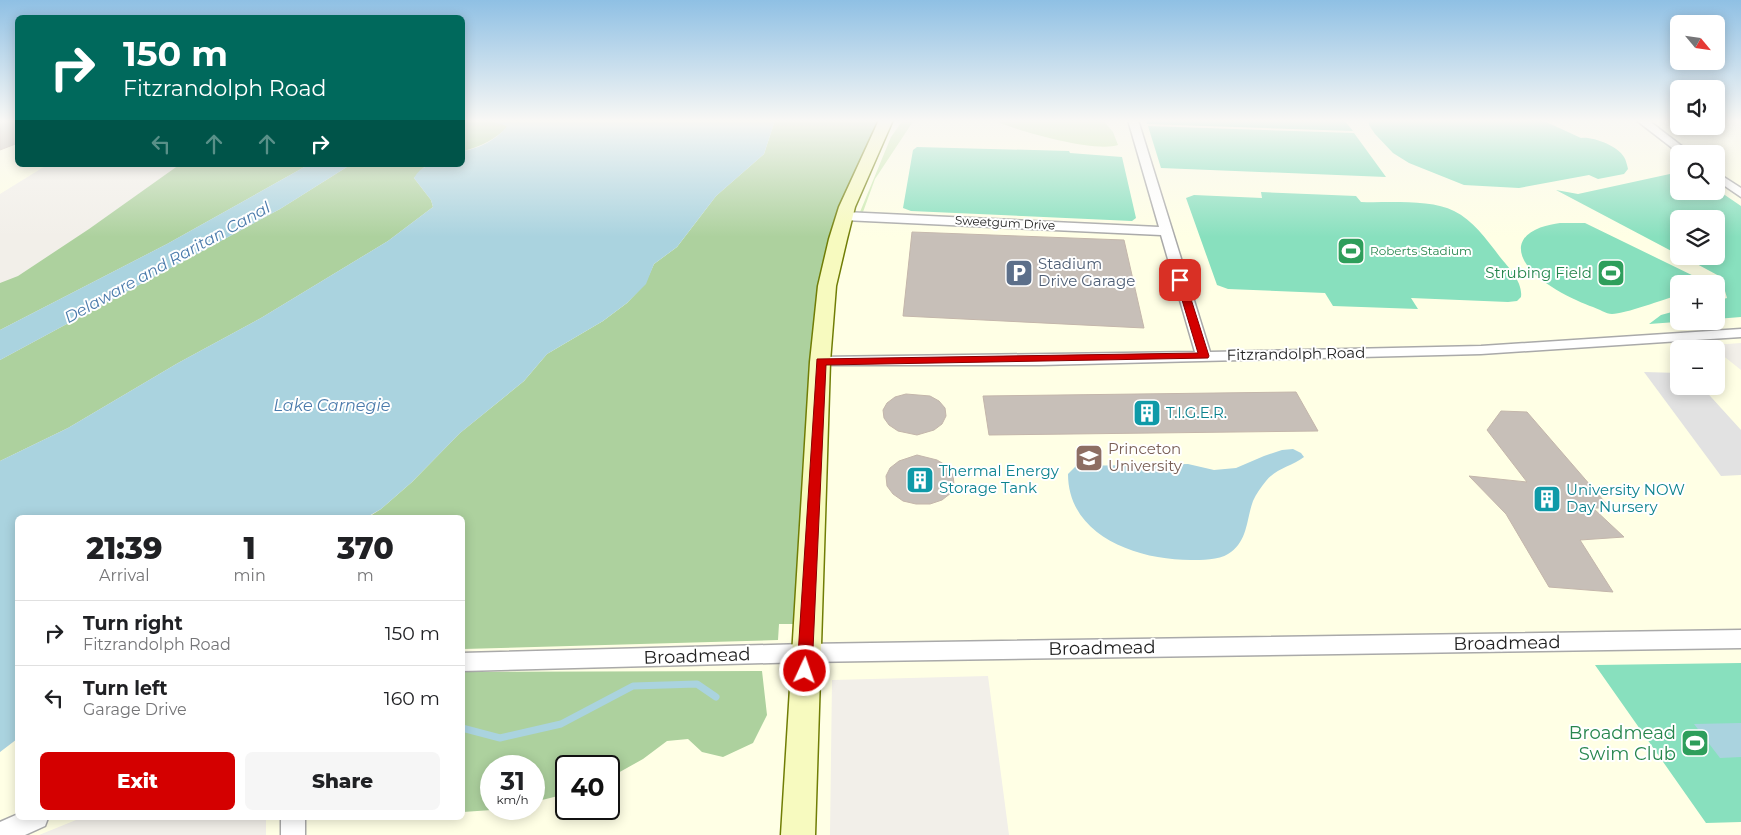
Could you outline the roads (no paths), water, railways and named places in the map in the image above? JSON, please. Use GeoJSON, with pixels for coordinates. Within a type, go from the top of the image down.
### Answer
{"type":"FeatureCollection","features":[{"type":"Feature","properties":{"kind":"street"},"geometry":{"type":"LineString","coordinates":[[798,835],[820,362],[827,286],[844,216],[869,159]]}},
{"type":"Feature","properties":{"kind":"street"},"geometry":{"type":"LineString","coordinates":[[1145,159],[1204,356]]}},
{"type":"Feature","properties":{"kind":"street"},"geometry":{"type":"LineString","coordinates":[[1725,181],[1741,193]]}},
{"type":"Feature","properties":{"kind":"street","name":"Sweetgum Drive"},"geometry":{"type":"LineString","coordinates":[[844,216],[1166,231]]}},
{"type":"Feature","properties":{"kind":"street","name":"Fitzrandolph Road"},"geometry":{"type":"LineString","coordinates":[[820,362],[1481,350],[1741,333]]}},
{"type":"Feature","properties":{"kind":"street","name":"Broadmead"},"geometry":{"type":"LineString","coordinates":[[465,662],[806,653],[1741,640]]}},
{"type":"Feature","properties":{"kind":"street"},"geometry":{"type":"LineString","coordinates":[[0,834],[32,820]]}},
{"type":"Feature","properties":{"kind":"street"},"geometry":{"type":"LineString","coordinates":[[293,820],[293,835]]}},
{"type":"Feature","properties":{"kind":"water","name":"Lake Carnegie"},"geometry":{"type":"Polygon","coordinates":[[[465,159],[758,159],[716,196],[677,247],[654,264],[646,284],[627,303],[603,321],[547,354],[524,381],[460,433],[412,482],[381,509],[370,515],[15,515],[15,741],[0,752],[0,461],[68,428],[178,363],[261,318],[388,241],[433,207],[431,200],[414,178],[423,168],[465,167],[465,159]]]}},
{"type":"Feature","properties":{"kind":"water","name":"Delaware and Raritan Canal"},"geometry":{"type":"Polygon","coordinates":[[[304,167],[347,167],[280,209],[0,360],[0,330],[167,244],[304,167]]]}},
{"type":"Feature","properties":{"kind":"water"},"geometry":{"type":"Polygon","coordinates":[[[1293,449],[1304,457],[1274,473],[1266,481],[1253,501],[1243,537],[1235,549],[1215,559],[1170,559],[1128,549],[1109,540],[1093,528],[1080,514],[1071,495],[1068,474],[1076,466],[1188,464],[1214,470],[1236,468],[1282,450],[1293,449]]]}},
{"type":"Feature","properties":{"kind":"water"},"geometry":{"type":"Polygon","coordinates":[[[1741,723],[1741,757],[1720,758],[1694,724],[1741,723]]]}},
{"type":"Feature","properties":{"kind":"waterway"},"geometry":{"type":"LineString","coordinates":[[465,729],[500,738],[561,724],[633,686],[697,684],[716,697]]}},
{"type":"Feature","properties":{"kind":"place","name":"Roberts Stadium"},"geometry":{"type":"Point","coordinates":[1351,251]}},
{"type":"Feature","properties":{"kind":"place","name":"Stadium Drive Garage"},"geometry":{"type":"Point","coordinates":[1019,273]}},
{"type":"Feature","properties":{"kind":"place","name":"Strubing Field"},"geometry":{"type":"Point","coordinates":[1611,273]}},
{"type":"Feature","properties":{"kind":"place","name":"T.I.G.E.R."},"geometry":{"type":"Point","coordinates":[1147,413]}},
{"type":"Feature","properties":{"kind":"place","name":"Princeton University"},"geometry":{"type":"Point","coordinates":[1089,458]}},
{"type":"Feature","properties":{"kind":"place","name":"Thermal Energy Storage Tank"},"geometry":{"type":"Point","coordinates":[920,480]}},
{"type":"Feature","properties":{"kind":"place","name":"University NOW Day Nursery"},"geometry":{"type":"Point","coordinates":[1547,499]}},
{"type":"Feature","properties":{"kind":"place","name":"Broadmead Swim Club"},"geometry":{"type":"Point","coordinates":[1695,743]}}]}
